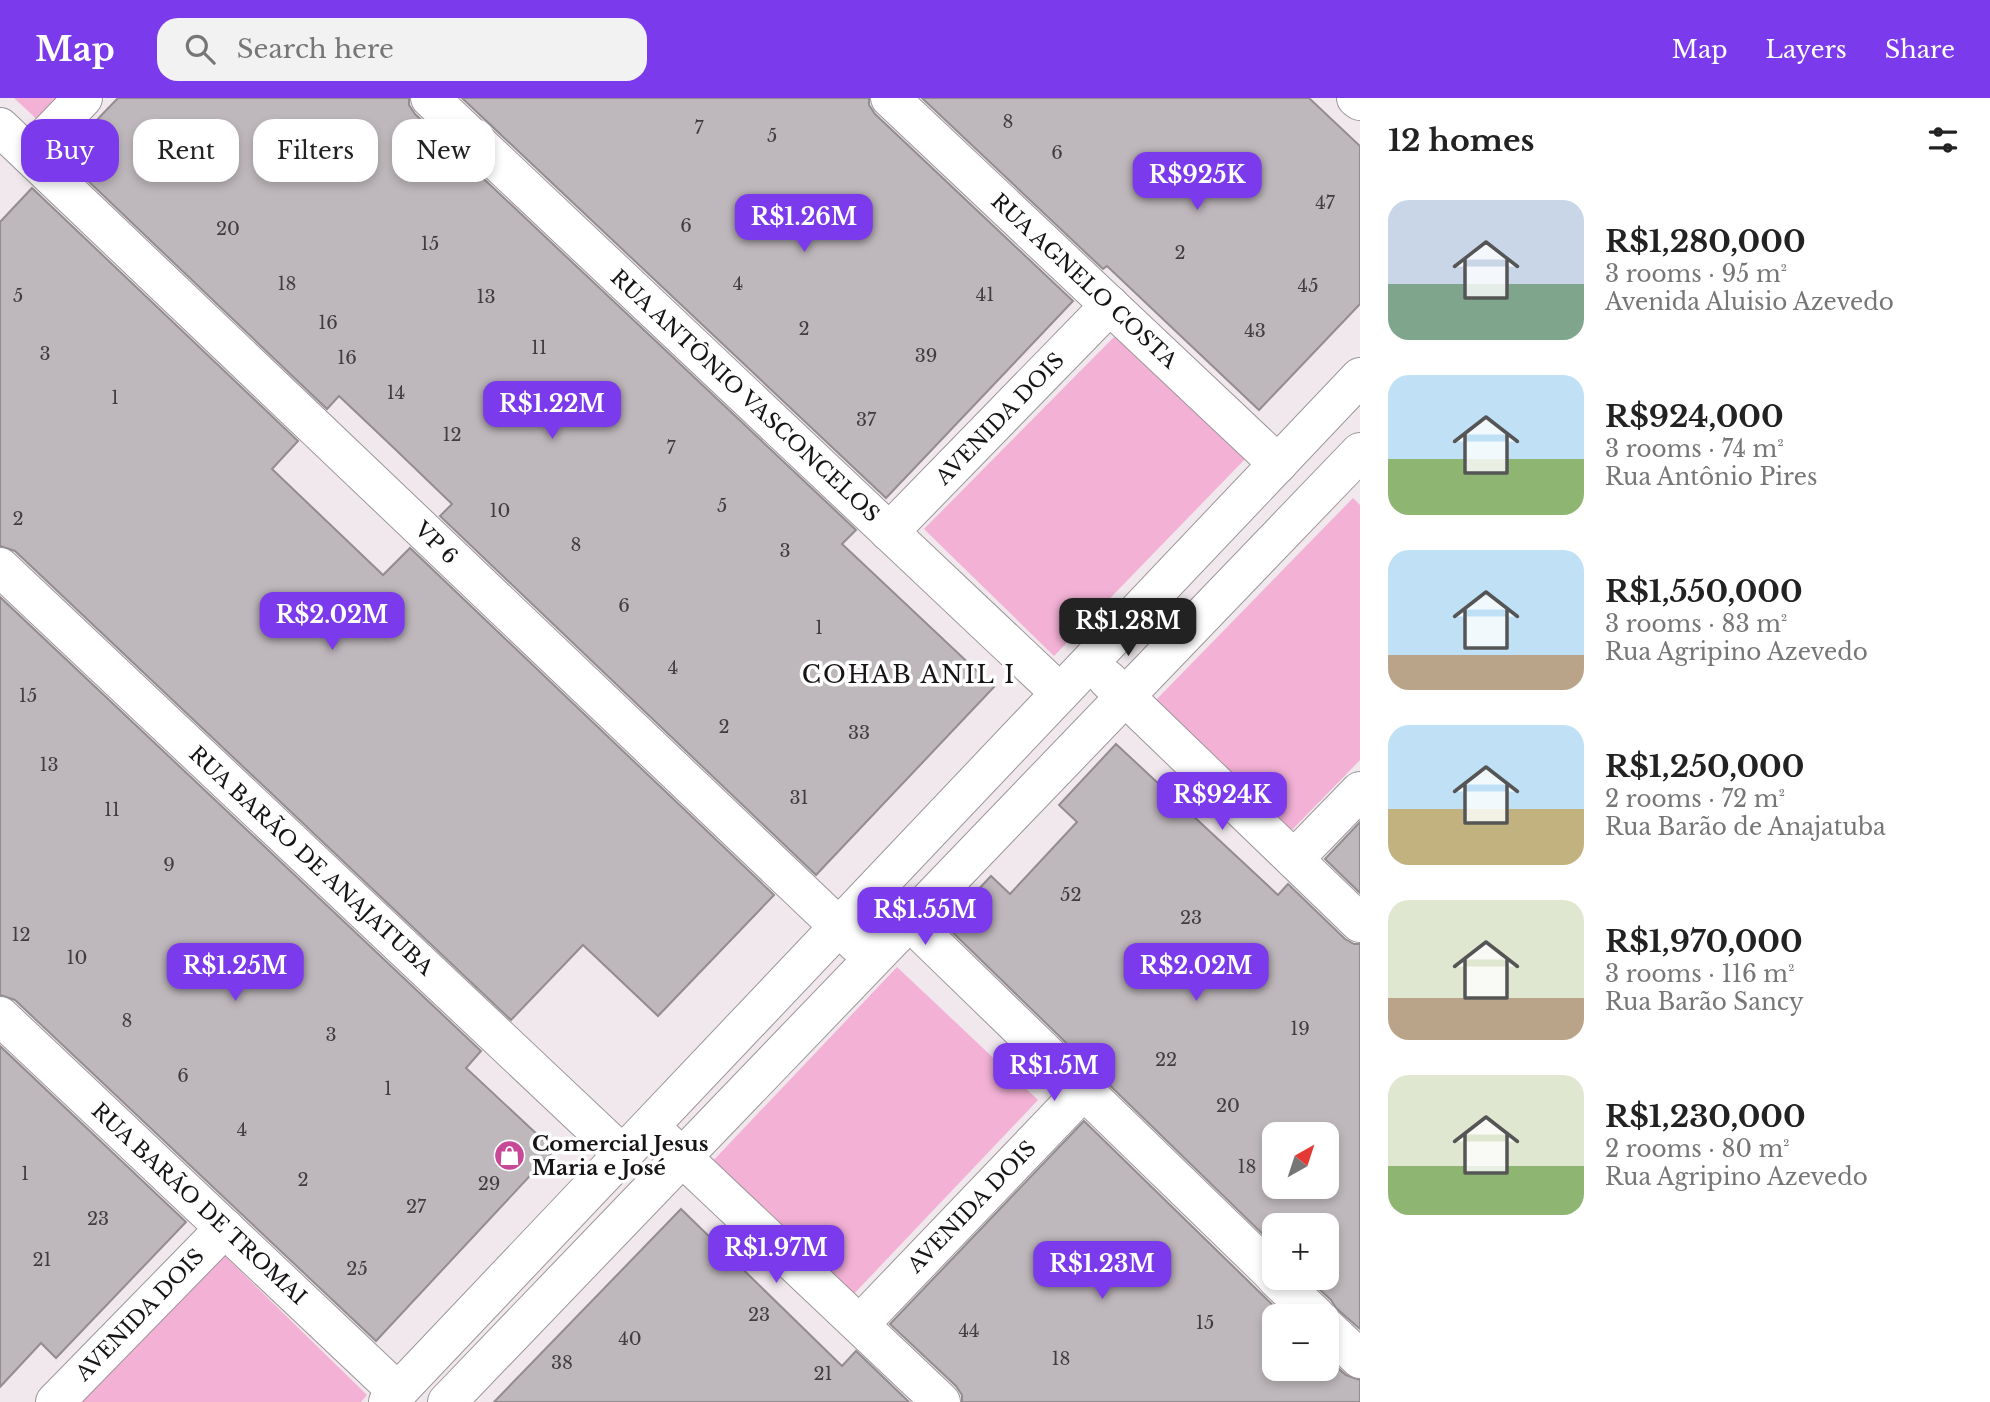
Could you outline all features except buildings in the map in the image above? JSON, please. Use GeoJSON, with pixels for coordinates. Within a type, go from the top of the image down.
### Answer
{"type":"FeatureCollection","features":[{"type":"Feature","properties":{"kind":"street"},"geometry":{"type":"LineString","coordinates":[[63,119],[83,98]]}},
{"type":"Feature","properties":{"kind":"street","name":"RUA ANTÔNIO VASCONCELOS"},"geometry":{"type":"LineString","coordinates":[[430,98],[1060,693]]}},
{"type":"Feature","properties":{"kind":"street","name":"RUA AGNELO COSTA"},"geometry":{"type":"LineString","coordinates":[[890,98],[1278,464]]}},
{"type":"Feature","properties":{"kind":"street","name":"VP 6"},"geometry":{"type":"LineString","coordinates":[[0,127],[21,147]]}},
{"type":"Feature","properties":{"kind":"street","name":"VP 6"},"geometry":{"type":"LineString","coordinates":[[57,182],[873,960]]}},
{"type":"Feature","properties":{"kind":"street","name":"AVENIDA DOIS"},"geometry":{"type":"LineString","coordinates":[[889,532],[1110,305]]}},
{"type":"Feature","properties":{"kind":"street"},"geometry":{"type":"LineString","coordinates":[[393,1397],[1360,377]]}},
{"type":"Feature","properties":{"kind":"street"},"geometry":{"type":"LineString","coordinates":[[449,1402],[1125,697],[1353,472]]}},
{"type":"Feature","properties":{"kind":"street","name":"RUA BARÃO DE ANAJATUBA"},"geometry":{"type":"LineString","coordinates":[[0,567],[622,1154]]}},
{"type":"Feature","properties":{"kind":"street"},"geometry":{"type":"LineString","coordinates":[[1090,662],[1360,923]]}},
{"type":"Feature","properties":{"kind":"street"},"geometry":{"type":"LineString","coordinates":[[1294,859],[1360,791]]}},
{"type":"Feature","properties":{"kind":"street"},"geometry":{"type":"LineString","coordinates":[[875,888],[1262,1263]]}},
{"type":"Feature","properties":{"kind":"street","name":"RUA BARÃO DE TROMAI"},"geometry":{"type":"LineString","coordinates":[[0,1016],[225,1228],[393,1397]]}},
{"type":"Feature","properties":{"kind":"street","name":"AVENIDA DOIS"},"geometry":{"type":"LineString","coordinates":[[860,1324],[1084,1090]]}},
{"type":"Feature","properties":{"kind":"street"},"geometry":{"type":"LineString","coordinates":[[650,1126],[941,1402]]}},
{"type":"Feature","properties":{"kind":"street","name":"AVENIDA DOIS"},"geometry":{"type":"LineString","coordinates":[[55,1402],[225,1228]]}},
{"type":"Feature","properties":{"kind":"street"},"geometry":{"type":"LineString","coordinates":[[1289,1290],[1303,1304]]}},
{"type":"Feature","properties":{"kind":"street"},"geometry":{"type":"LineString","coordinates":[[1339,1339],[1360,1359]]}},
{"type":"Feature","properties":{"kind":"shaded area"},"geometry":{"type":"Polygon","coordinates":[[[14,98],[68,98],[47,119],[37,119],[14,98]]]}},
{"type":"Feature","properties":{"kind":"shaded area"},"geometry":{"type":"Polygon","coordinates":[[[1117,334],[1247,457],[1054,656],[924,529],[1117,334]]]}},
{"type":"Feature","properties":{"kind":"shaded area"},"geometry":{"type":"Polygon","coordinates":[[[1353,498],[1360,505],[1360,760],[1290,832],[1155,701],[1353,498]]]}},
{"type":"Feature","properties":{"kind":"shaded area"},"geometry":{"type":"Polygon","coordinates":[[[897,967],[1038,1100],[850,1298],[709,1165],[897,967]]]}},
{"type":"Feature","properties":{"kind":"shaded area"},"geometry":{"type":"Polygon","coordinates":[[[225,1256],[367,1395],[361,1402],[80,1402],[225,1256]]]}},
{"type":"Feature","properties":{"kind":"place","name":"Comercial Jesus Maria e José"},"geometry":{"type":"Point","coordinates":[509,1156]}},
{"type":"Feature","properties":{"kind":"district","name":"COHAB ANIL I"},"geometry":{"type":"Point","coordinates":[909,675]}}]}
